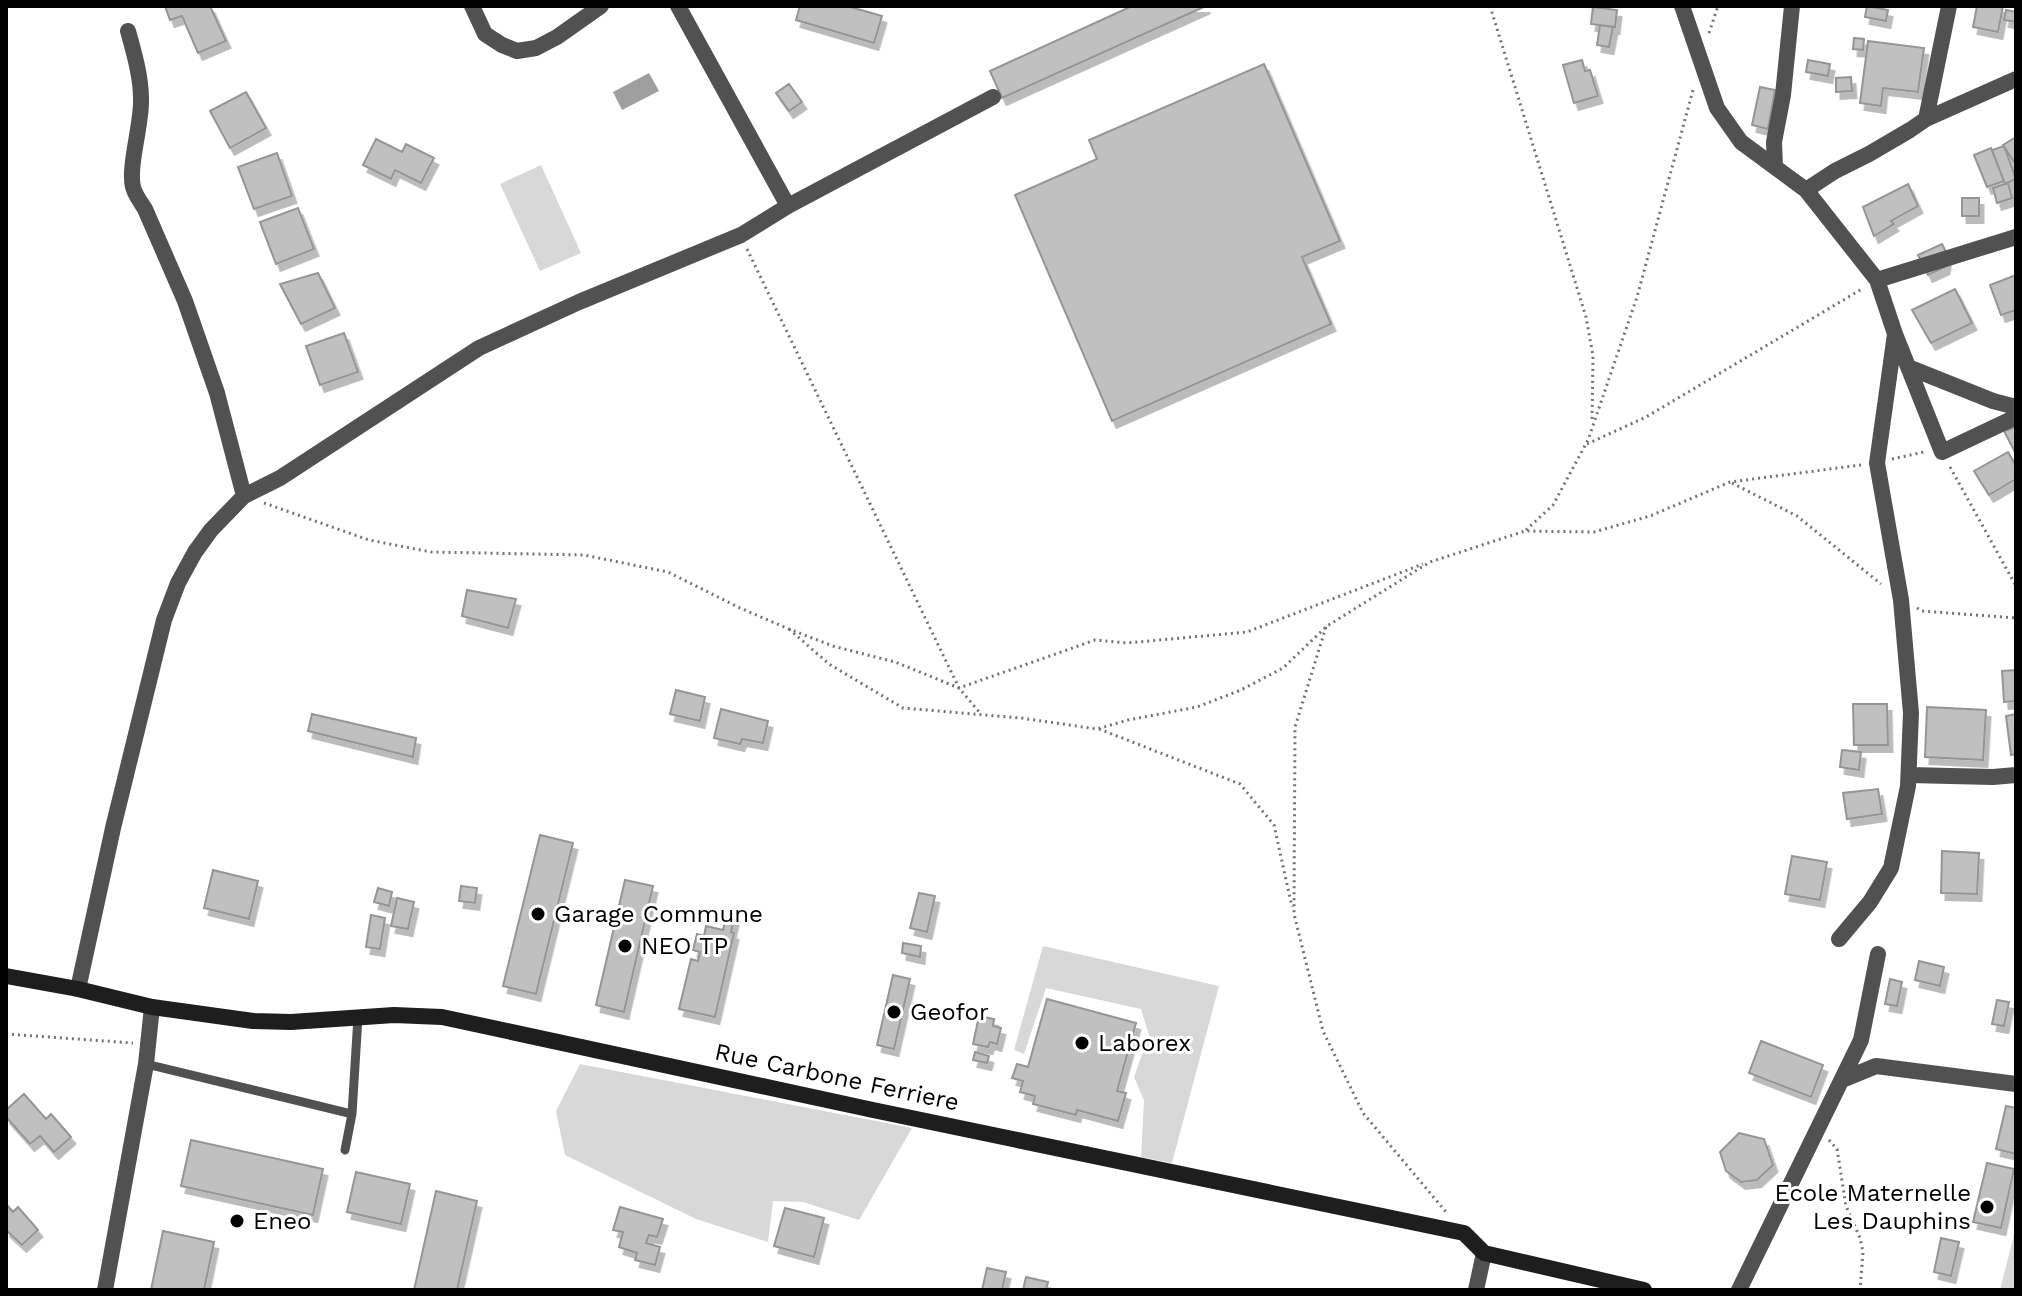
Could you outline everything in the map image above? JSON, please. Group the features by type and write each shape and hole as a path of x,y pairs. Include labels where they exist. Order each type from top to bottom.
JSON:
{"street":[{"path":"472,6 485,34 517,51 536,48 557,37 601,6"},
{"path":"678,6 788,206"},
{"path":"1682,6 1717,108 1741,142 1806,190 1877,280 1942,452 2016,417"},
{"path":"1775,167 1774,142 1783,95 1792,6"},
{"path":"1926,119 1949,6"},
{"path":"128,31 141,98 132,183 174,274 194,327 217,393 244,496"},
{"path":"1806,190 1926,119 2016,79"},
{"path":"78,989 113,828 164,620 178,583 195,552 211,530 244,496 280,478 479,348 579,302 741,235 788,206 993,97"},
{"path":"1877,280 2016,237"},
{"path":"1839,939 1870,902 1891,868 1909,775 1911,713 1901,600 1877,463 1895,334"},
{"path":"1908,367 2016,407"},
{"path":"1909,775 2016,775"},
{"path":"1739,1290 1861,1040 1878,954"},
{"name":"Rue Carbone Ferriere","path":"6,976 152,1007 253,1021 422,1015 492,1026 873,1110 1464,1233"},
{"path":"105,1290 146,1064 152,1007"},
{"path":"1842,1080 1876,1066 2016,1084"},
{"path":"1464,1233 1484,1253 1644,1290"},
{"path":"1476,1290 1484,1253"}],"lane":[{"path":"345,1150 352,1114 358,1017"},
{"path":"146,1064 352,1114"}],"path":[{"path":"1490,6 1586,317 1593,356 1592,425"},
{"path":"1709,33 1718,6"},
{"path":"1525,531 1553,505 1588,440 1637,297 1693,90"},
{"path":"741,235 959,688 982,715"},
{"path":"1584,446 1646,417 1877,280"},
{"path":"244,496 369,540 431,552 584,555 668,572 789,629 833,646 895,662 959,688 1095,640 1127,643 1247,632 1430,562 1525,531 1594,532 1650,516 1730,482 1877,463 1918,452 1942,452 2016,586"},
{"path":"1730,482 1797,516 1901,600 1922,611 2016,618"},
{"path":"1097,729 1197,707 1241,690 1283,668 1327,626 1430,562"},
{"path":"1294,914 1295,727 1327,626"},
{"path":"789,629 829,664 903,708 1021,718 1097,729 1240,784 1274,825 1323,1031 1363,1113 1464,1233"},
{"path":"6,1034 148,1045"},
{"path":"1819,1128 1837,1149 1846,1206 1860,1238 1863,1252 1860,1290"}],"shaded area":[{"path":"649,73 659,91 622,110 613,92"},
{"path":"541,165 581,253 540,271 500,184"},
{"path":"1043,946 1219,986 1172,1163 1141,1157 1144,1100 1134,1077 1149,1035 1141,1009 1046,988 1024,1054 1014,1050"},
{"path":"580,1064 912,1128 859,1220 803,1202 773,1201 768,1242 696,1219 565,1155 556,1111"},
{"path":"2016,1227 2016,1290 2000,1290"}],"building":[{"path":"165,6 210,6 226,41 198,53 182,16 170,20"},
{"path":"800,6 847,6 882,16 874,43 796,20"},
{"path":"1132,6 1206,6 1002,98 990,71"},
{"path":"1867,6 1888,10 1886,21 1865,17"},
{"path":"1977,6 2003,6 1998,32 1973,27"},
{"path":"1593,7 1617,10 1615,27 1591,24"},
{"path":"2006,10 2016,12 2016,22 2004,20"},
{"path":"1600,25 1613,27 1609,47 1597,45"},
{"path":"1854,38 1864,39 1863,50 1853,49"},
{"path":"1868,41 1924,48 1918,92 1883,88 1881,106 1860,103"},
{"path":"1582,60 1585,71 1590,70 1598,96 1574,103 1563,65"},
{"path":"1808,60 1830,64 1828,76 1806,72"},
{"path":"1264,64 1340,241 1302,257 1331,324 1112,421 1015,195 1097,159 1089,140"},
{"path":"1851,77 1852,91 1836,92 1836,78"},
{"path":"789,84 802,102 789,111 776,93"},
{"path":"1760,87 1775,90 1768,129 1752,125"},
{"path":"246,92 266,128 230,148 210,111"},
{"path":"2016,137 2016,165 2003,145"},
{"path":"376,139 402,152 406,144 434,158 421,183 395,170 391,179 363,165"},
{"path":"2004,146 2016,179 2005,184 1992,150"},
{"path":"1991,148 2004,181 1987,187 1974,155"},
{"path":"277,153 292,196 254,209 238,167"},
{"path":"2008,183 2012,198 1997,203 1993,188"},
{"path":"1908,184 1918,206 1891,221 1894,224 1874,236 1863,207"},
{"path":"1962,198 1979,198 1979,216 1962,216"},
{"path":"298,208 314,249 276,264 260,222"},
{"path":"1942,244 1947,254 1945,267 1928,275 1918,255"},
{"path":"318,273 335,308 301,324 280,284"},
{"path":"2016,275 2016,310 2001,315 1990,285"},
{"path":"1955,289 1972,323 1931,343 1912,310"},
{"path":"344,333 358,372 320,385 306,346"},
{"path":"2016,427 2016,454 2004,431"},
{"path":"2008,452 2016,466 2016,479 1989,495 1974,471"},
{"path":"467,590 516,599 508,628 462,616"},
{"path":"2016,670 2016,701 2004,702 2002,671"},
{"path":"676,690 705,697 700,721 670,714"},
{"path":"1853,704 1887,704 1888,745 1854,745"},
{"path":"1927,707 1986,710 1983,760 1925,757"},
{"path":"721,709 768,721 763,743 742,739 740,744 714,738"},
{"path":"312,714 416,738 413,757 308,731"},
{"path":"2016,714 2016,754 2011,755 2006,716"},
{"path":"1842,750 1861,752 1859,770 1840,767"},
{"path":"1878,789 1882,814 1847,819 1843,793"},
{"name":"Garage Commune","path":"540,835 573,843 536,994 503,986"},
{"path":"1942,851 1979,853 1977,894 1941,893"},
{"path":"1792,856 1827,862 1820,900 1785,894"},
{"path":"213,870 258,881 249,919 204,908"},
{"name":"NEO TP","path":"625,880 653,886 624,1012 596,1005"},
{"path":"461,886 477,888 475,903 459,901"},
{"path":"378,888 392,892 389,906 374,902"},
{"path":"919,893 935,896 927,932 910,928"},
{"path":"397,898 414,902 408,929 391,926"},
{"path":"371,915 385,918 380,949 366,947"},
{"path":"726,917 734,919 731,932 734,933 715,1017 679,1009 691,959 698,961 700,952 693,950 697,934 704,936 706,926 723,930"},
{"path":"903,943 921,946 920,957 902,953"},
{"path":"1919,961 1944,967 1940,986 1915,980"},
{"name":"Geofor","path":"893,975 910,979 894,1049 877,1045"},
{"path":"1890,979 1902,982 1897,1006 1885,1004"},
{"name":"Laborex","path":"1047,999 1136,1023 1117,1091 1126,1093 1118,1121 1077,1110 1076,1115 1033,1104 1035,1096 1020,1092 1023,1081 1012,1078 1017,1064 1028,1067"},
{"path":"1997,1000 2009,1002 2004,1026 1992,1024"},
{"path":"979,1016 994,1019 993,1026 1001,1028 997,1044 990,1042 988,1047 973,1044"},
{"path":"1761,1041 1823,1065 1811,1097 1749,1073"},
{"path":"975,1052 989,1056 987,1063 973,1060"},
{"path":"24,1094 46,1119 51,1114 71,1137 54,1152 40,1136 30,1144 6,1117 6,1110"},
{"path":"2006,1106 2016,1108 2016,1154 1996,1149"},
{"path":"1739,1133 1764,1139 1773,1165 1757,1180 1741,1182 1726,1171 1720,1152"},
{"path":"191,1140 323,1169 313,1215 181,1186"},
{"path":"1987,1163 2014,1169 2001,1228 1973,1222"},
{"path":"356,1172 410,1184 401,1224 347,1212"},
{"path":"436,1191 477,1201 457,1290 414,1290"},
{"path":"6,1204 13,1212 18,1207 38,1230 22,1245 6,1230"},
{"path":"620,1207 663,1219 657,1237 649,1235 646,1243 660,1247 655,1265 635,1260 637,1253 619,1247 623,1232 613,1230"},
{"path":"785,1208 824,1218 814,1257 774,1246"},
{"path":"163,1231 214,1242 204,1290 151,1290"},
{"path":"1941,1238 1959,1242 1951,1276 1934,1272"},
{"path":"987,1268 1006,1272 1002,1290 982,1290"},
{"path":"1026,1277 1048,1282 1046,1290 1023,1290"}],"place":[{"name":"Garage Commune","path":"538,914"},
{"name":"NEO TP","path":"625,946"},
{"name":"Geofor","path":"894,1012"},
{"name":"Laborex","path":"1082,1043"},
{"name":"Ecole Maternelle Les Dauphins","path":"1987,1207"},
{"name":"Eneo","path":"237,1221"}]}
